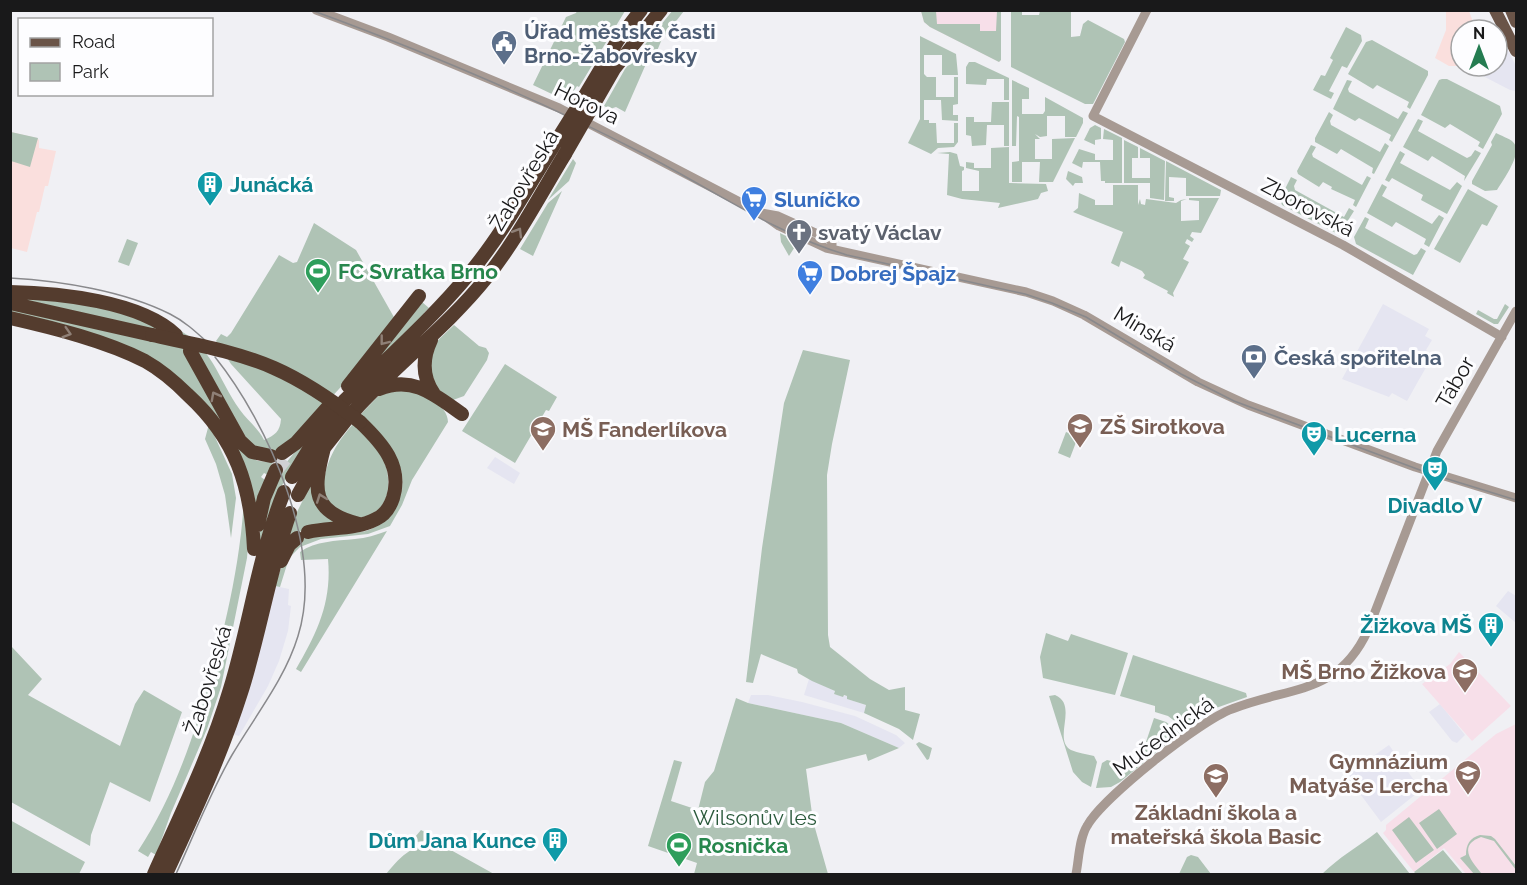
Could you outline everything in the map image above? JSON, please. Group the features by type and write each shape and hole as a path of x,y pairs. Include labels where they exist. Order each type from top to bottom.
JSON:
{"highway":[{"name":"Žabovřeská","path":"154,874 219,724 233,678 267,538 291,494 324,448 344,409 371,392 456,312 487,278 511,243 559,151 590,100 618,40 641,10"},
{"name":"Žabovřeská","path":"590,100 661,10"},
{"name":"Žabovřeská","path":"292,477 306,452 383,362 444,303 491,245 559,151"},
{"path":"10,292 69,297 129,309 160,322 176,335"},
{"path":"247,622 248,589 264,498 279,460 300,438 344,409 348,385 419,296"},
{"path":"10,303 238,356 274,368 330,399 379,440 386,449 396,478 394,495 388,509 377,519 348,528 302,535 289,545 264,598"},
{"path":"10,318 52,328 129,354 156,368 192,398 218,428 242,471 252,510 254,549"},
{"path":"434,394 427,382 424,370 425,355 437,330"},
{"path":"190,351 240,441 255,453 279,460"},
{"path":"348,385 383,362"},
{"path":"371,392 388,385 403,383 434,394 462,414"},
{"path":"324,448 317,483 323,506 337,518 361,524"},
{"name":"Žabovřeská","path":"166,874 229,728 242,690 275,556 290,513"}],"main road":[{"path":"1495,10 1516,51"},
{"path":"1511,10 1516,22"}],"street":[{"name":"Horova","path":"316,10 388,37 559,108 759,212 767,219"},
{"name":"Zborovská","path":"1147,10 1093,116 1343,245 1502,336"},
{"path":"759,212 778,216 829,239 832,241 832,248"},
{"name":"Minská","path":"767,219 826,248 1026,292 1053,301 1097,322 1216,391 1253,408 1429,471 1516,498"},
{"name":"Tábor","path":"1429,471 1437,451 1516,311"},
{"name":"Mučednická","path":"1076,874 1085,827 1094,815 1118,792 1207,721 1238,706 1311,686 1327,679 1346,664 1368,630 1429,471"}],"shaded area":[{"path":"921,11 1001,11 1001,60 999,62 930,27 924,22"},
{"path":"1446,11 1469,11 1472,18 1449,18 1449,66 1435,58 1446,30"},
{"path":"1509,52 1516,66 1516,91 1487,78 1509,78"},
{"path":"11,132 37,138 39,148 56,151 48,186 45,186 27,252 11,248"},
{"path":"1383,304 1429,329 1425,336 1432,340 1426,350 1433,355 1407,401 1392,393 1389,397 1342,379"},
{"path":"495,457 520,473 514,484 487,468"},
{"path":"275,586 289,589 288,605 291,606 288,631 268,686 239,736 232,734"},
{"path":"1508,591 1516,596 1516,623 1496,606"},
{"name":"MŠ Brno Žižkova","path":"1459,652 1511,706 1472,741 1422,684 1450,664"},
{"path":"809,679 835,691 834,694 847,696 847,699 866,705 864,713 804,695"},
{"path":"751,695 768,695 855,716 896,735 905,743 899,748 841,723 748,703"},
{"path":"1440,704 1465,735 1457,743 1452,741 1429,712"},
{"name":"Gymnázium Matyáše Lercha","path":"1516,724 1516,874 1466,874 1444,848 1414,872 1383,833 1386,825 1496,734"},
{"path":"1389,745 1421,790 1381,822 1346,775"}],"green space":[{"path":"673,10 684,11 662,39 654,58 649,57 625,112 616,107 610,109 604,106 625,69"},
{"path":"577,11 625,11 579,87 577,86 573,92 561,86 556,96 533,85 566,17"},
{"path":"921,11 936,11 937,24 980,24 980,31 996,31 997,11 1001,11 1001,60 999,62 930,27 924,22"},
{"path":"1011,11 1022,11 1022,15 1039,15 1040,11 1071,11 1071,37 1080,36 1083,24 1088,20 1124,39 1125,42 1093,104 1085,104 1011,67"},
{"path":"1346,27 1361,35 1362,41 1347,68 1342,66 1329,91 1334,93 1331,99 1313,90 1321,75 1325,76 1333,60 1330,58"},
{"path":"920,36 956,54 958,75 942,75 942,55 924,55 924,74 927,77 936,77 936,97 954,97 954,77 958,77 958,104 953,105 953,115 958,115 958,121 942,120 941,100 924,100 924,120 936,123 937,143 954,143 954,123 958,123 958,142 954,147 938,148 931,154 908,143 920,119"},
{"path":"1372,40 1428,71 1410,109 1407,107 1409,102 1377,85 1373,89 1348,74 1366,42"},
{"path":"969,62 975,62 1009,78 1009,100 1004,100 1004,79 987,79 986,85 966,84 966,67"},
{"path":"1447,79 1500,106 1502,114 1483,149 1478,146 1480,142 1450,124 1445,128 1421,115 1439,80"},
{"path":"1012,80 1029,88 1029,99 1022,99 1022,114 1043,114 1045,97 1083,118 1076,137 1065,137 1065,116 1047,116 1047,136 1040,137 1035,134 1040,139 1035,139 1035,159 1052,159 1052,139 1075,138 1053,182 1039,182 1040,162 1022,162 1022,182 1012,182 1012,162 1019,161 1019,117 1017,116 1016,146 1012,146"},
{"path":"1347,80 1352,81 1349,92 1398,119 1403,111 1408,113 1392,142 1389,140 1391,135 1359,118 1355,121 1333,109"},
{"path":"992,102 1009,102 1009,146 1004,146 1004,125 987,125 986,145 972,146 971,136 966,135 966,117 974,117 974,122 991,122"},
{"path":"1329,112 1333,115 1331,125 1380,152 1385,143 1389,146 1374,174 1372,173 1373,168 1341,149 1337,154 1315,142"},
{"path":"1418,119 1423,121 1418,131 1467,158 1475,150 1481,153 1464,181 1465,176 1432,156 1428,161 1403,147"},
{"path":"1095,125 1101,128 1101,139 1095,140 1095,145 1084,140 1090,128"},
{"path":"1104,129 1122,138 1122,183 1101,181 1100,162 1083,162 1082,168 1072,163 1079,149 1095,154 1095,160 1113,160 1113,140 1103,139"},
{"path":"11,132 38,138 30,167 11,161"},
{"path":"1496,133 1513,142 1516,152 1497,190 1485,191 1472,184 1472,181"},
{"path":"1124,140 1138,147 1138,158 1132,158 1132,178 1150,178 1150,158 1140,158 1140,148 1165,161 1164,200 1150,198 1150,183 1124,183"},
{"path":"1311,145 1316,147 1312,154 1313,157 1362,185 1367,176 1371,178 1356,207 1353,205 1355,200 1331,189 1332,187 1323,182 1319,187 1298,174 1297,171"},
{"path":"1009,147 1009,183 1046,184 1048,191 1041,193 1038,199 998,208 1000,203 947,195 949,154 937,153 957,154 960,166 964,167 962,191 979,191 979,171 966,168 966,162 974,163 974,168 991,168 991,148"},
{"path":"1400,151 1405,154 1400,163 1450,190 1457,182 1462,186 1447,214 1421,200 1423,195 1392,178 1389,182 1385,180"},
{"path":"573,159 576,163 569,181 548,200"},
{"path":"1166,161 1221,190 1220,196 1186,196 1186,178 1169,177 1169,197 1174,198 1174,201 1165,201"},
{"path":"1068,171 1082,177 1083,183 1075,183 1073,186 1066,179"},
{"path":"1291,177 1297,180 1295,190 1344,217 1349,208 1354,211 1340,233 1282,205 1280,199"},
{"path":"1382,184 1387,187 1382,196 1432,224 1439,215 1444,218 1429,247 1424,244 1426,239 1396,222 1392,227 1367,213"},
{"path":"1113,185 1138,185 1138,205 1140,199 1141,204 1145,205 1146,199 1176,203 1181,200 1187,199 1181,201 1181,221 1199,220 1199,201 1189,200 1189,198 1219,198 1201,233 1192,232 1190,236 1194,239 1192,242 1187,239 1185,243 1190,246 1183,259 1189,262 1173,293 1174,297 1167,293 1168,291 1143,278 1145,275 1142,271 1121,261 1119,267 1111,263 1123,232 1073,212 1078,208 1079,193 1095,200 1095,205 1113,205"},
{"path":"1468,189 1498,206 1487,226 1482,224 1460,263 1434,249"},
{"path":"562,191 533,256 520,249 548,203"},
{"path":"1365,217 1369,219 1365,228 1414,255 1421,248 1426,251 1413,275 1356,244 1354,237"},
{"name":"FC Svratka Brno","path":"314,223 356,250 395,319 361,365 294,438 274,452 254,450 173,327 186,334 206,353 240,410 264,440 274,435 281,419 231,364 216,341 221,334 227,337 231,333 279,255 293,263 297,262"},
{"path":"780,233 798,242 789,256 781,242"},
{"path":"127,239 138,243 129,266 118,262"},
{"path":"11,295 95,306 146,320 180,344 194,364 246,455 258,461 276,462 268,475 264,473 261,477 265,480 256,506 250,485 176,378 11,314 10,309 18,299"},
{"path":"422,302 429,308 424,315 366,370"},
{"path":"1505,304 1509,307 1498,324 1476,314 1478,310 1497,319"},
{"path":"454,325 479,346 486,348 489,353 464,396 453,400 437,392 427,368 435,343"},
{"path":"803,350 850,360 827,475 830,647 870,679 889,690 905,687 905,710 920,714 913,740 899,729 864,713 866,705 847,699 847,696 834,694 835,691 798,673 797,669 761,654 753,683 746,682 762,548 784,403"},
{"path":"505,364 557,397 549,411 546,410 515,463 462,431"},
{"path":"408,387 439,405 444,410 448,422 412,480 390,526 368,534 321,539 300,547 289,558 280,587 275,586 288,554 302,539 325,533 366,531 381,522 393,508 400,495 401,469 389,445 361,414 382,392"},
{"path":"209,424 232,474 236,498 231,538 225,495 216,464 205,439"},
{"path":"353,424 379,451 387,469 388,490 381,508 363,517 335,512 322,489 332,454"},
{"path":"316,426 280,489 258,547 263,511 277,474"},
{"path":"1066,432 1078,437 1070,458 1058,453"},
{"path":"312,482 334,523 304,529 289,539 292,522"},
{"path":"244,501 249,533 247,558 221,687 207,729 171,813 156,855 151,852 148,857 138,851 165,804 180,771 198,719 201,718 199,717 222,637 233,583"},
{"path":"387,531 301,672 296,669 321,617 329,575 328,559 301,560 300,552 319,544 363,538"},
{"path":"1046,633 1068,641 1071,634 1128,653 1115,695 1043,678 1040,657"},
{"path":"11,646 42,679 28,695 120,746 135,704 144,690 182,712 150,802 110,782 91,835 90,846 11,802"},
{"path":"1133,655 1246,693 1247,697 1216,708 1185,729 1168,716 1155,712 1155,706 1120,696"},
{"path":"1055,695 1062,700 1065,706 1064,738 1066,745 1071,750 1094,756 1097,762 1091,787 1082,782 1073,772 1049,696"},
{"name":"Wilsonův les","path":"736,698 748,703 841,723 899,748 868,761 866,754 806,769 813,821 828,874 694,874 697,863 648,846 674,760 682,762 671,801 698,810 705,782 714,771"},
{"path":"1154,718 1166,722 1180,733 1120,782 1111,787 1096,788 1102,763 1107,760 1132,766 1139,763"},
{"path":"919,742 932,748 929,759 927,760 916,744"},
{"path":"1439,809 1457,834 1437,849 1419,823"},
{"path":"1409,817 1434,850 1416,863 1392,830"},
{"path":"10,820 85,862 79,874 11,874"},
{"path":"421,830 437,839 410,843"},
{"path":"1377,832 1410,874 1322,874 1342,857"},
{"path":"1480,835 1491,836 1495,839 1516,866 1516,870 1494,841 1481,837 1474,841 1468,849 1471,859 1482,874 1474,874 1460,858 1466,855 1468,845 1471,840"},
{"path":"440,844 494,874 386,874 415,848"},
{"path":"1443,850 1463,874 1416,874 1414,872"},
{"path":"1191,855 1198,857 1211,874 1179,874 1187,857"}],"tunnel":[{"path":"276,470 285,459"}],"tram line":[{"path":"311,10 436,58 560,112 665,165 768,222 820,246 847,255 1025,294 1052,303 1086,317 1181,374 1234,401 1428,473 1516,500"},
{"path":"10,278 92,288 133,299 175,317 207,342"},
{"path":"176,874 224,769 285,667 298,636 304,602 304,565 298,527 286,489 272,452 254,416 215,357"}],"place":[{"name":"Úřad městské časti Brno-Žabovřesky","path":"504,66"},
{"name":"Junácká","path":"210,207"},
{"name":"Sluníčko","path":"754,222"},
{"name":"svatý Václav","path":"799,255"},
{"name":"FC Svratka Brno","path":"318,294"},
{"name":"Dobrej Špajz","path":"810,296"},
{"name":"Česká spořitelna","path":"1254,380"},
{"name":"ZŠ Sirotkova","path":"1080,449"},
{"name":"MŠ Fanderlíkova","path":"543,452"},
{"name":"Lucerna","path":"1314,457"},
{"name":"Divadlo V","path":"1435,492"},
{"name":"Žižkova MŠ","path":"1491,648"},
{"name":"MŠ Brno Žižkova","path":"1465,694"},
{"name":"Gymnázium Matyáše Lercha","path":"1468,796"},
{"name":"Základní škola a mateřská škola Basic","path":"1216,799"},
{"name":"Dům Jana Kunce","path":"555,863"},
{"name":"Rosnička","path":"679,868"}]}
